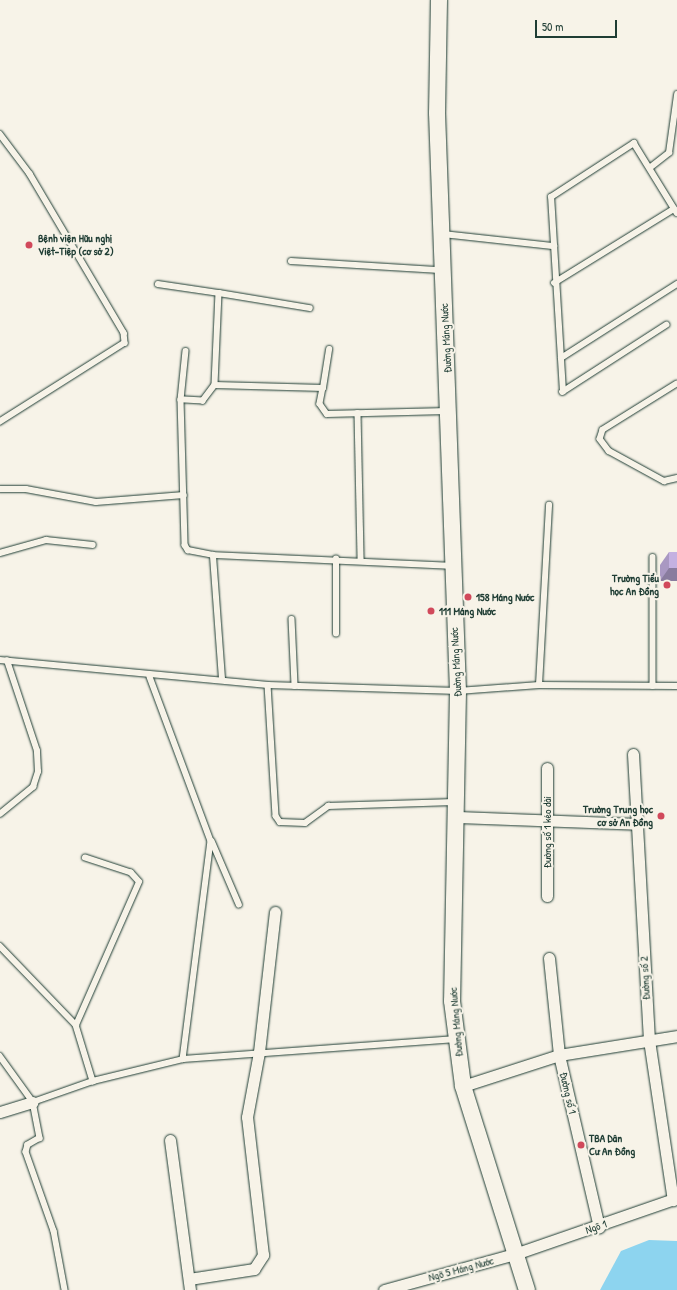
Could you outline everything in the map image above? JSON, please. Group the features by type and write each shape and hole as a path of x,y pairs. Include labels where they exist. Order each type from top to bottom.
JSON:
{"main road":[{"name":"Đường Máng Nước","path":"439,0 437,114 450,411 452,566 458,690 458,809 452,1001 463,1086 527,1290"}],"street":[{"name":"Đường số 2","path":"633,754 649,1040 675,1199"},
{"name":"Đường số 1 kéo dài","path":"547,768 547,896"},
{"path":"458,809 547,820 637,824"},
{"path":"170,1140 189,1284 254,1269 264,1255 246,1117 259,1052 275,912"},
{"name":"Đường số 1","path":"549,958 559,1055 599,1226"},
{"path":"463,1086 559,1055 677,1036"},
{"path":"0,1112 33,1102"},
{"name":"Ngõ 1","path":"515,1254 675,1199"},
{"name":"Ngõ 5 Máng Nước","path":"384,1290 515,1254"}],"lane":[{"path":"651,168 669,153 677,95"},
{"path":"0,134 30,174 124,333 125,343 0,422"},
{"path":"554,283 676,211 651,168 634,143 551,197 554,246 554,283 563,392 667,325"},
{"path":"442,234 554,246"},
{"path":"291,261 443,270"},
{"path":"158,284 310,308"},
{"path":"561,358 677,284"},
{"path":"181,400 203,401 215,385 218,293"},
{"path":"329,349 320,404 323,412 358,413 450,411"},
{"path":"186,351 181,400 185,546 188,550 213,555 336,559 452,566"},
{"path":"677,384 603,430 600,439 604,448 664,481 677,478"},
{"path":"215,385 323,388"},
{"path":"358,413 361,561"},
{"path":"0,489 26,489 96,502 184,496"},
{"path":"540,685 549,505"},
{"path":"0,553 46,540 93,546"},
{"path":"213,555 222,679"},
{"path":"653,557 653,686"},
{"path":"336,559 336,634"},
{"path":"292,618 294,686"},
{"path":"0,660 150,677 222,679 268,685 294,686 458,690 540,685 677,686"},
{"path":"0,814 33,786 38,772 37,751 7,661"},
{"path":"150,677 212,841 239,904"},
{"path":"268,685 276,816 280,822 305,823 328,806 458,809"},
{"path":"182,1059 212,841"},
{"path":"76,1025 139,882 132,872 85,858"},
{"path":"0,946 76,1025 93,1082"},
{"path":"33,1102 93,1082 182,1059 259,1052 456,1039"},
{"path":"0,1056 33,1102 40,1138 28,1145 26,1152 54,1230 65,1290"}],"water":[{"path":"649,1240 677,1241 677,1290 600,1290 621,1251"}],"building":[{"path":"669,552 677,552 677,568 669,568"}],"place":[{"name":"Bệnh viện Hữu nghị Việt-Tiệp (cơ sở 2)","path":"29,245"},
{"name":"Trường Tiểu học An Đồng","path":"667,585"},
{"name":"158 Máng Nước","path":"468,597"},
{"name":"111 Máng Nước","path":"431,611"},
{"name":"Trường Trung học cơ sở An Đồng","path":"661,816"},
{"name":"TBA Dân Cư An Đồng","path":"581,1145"}]}
